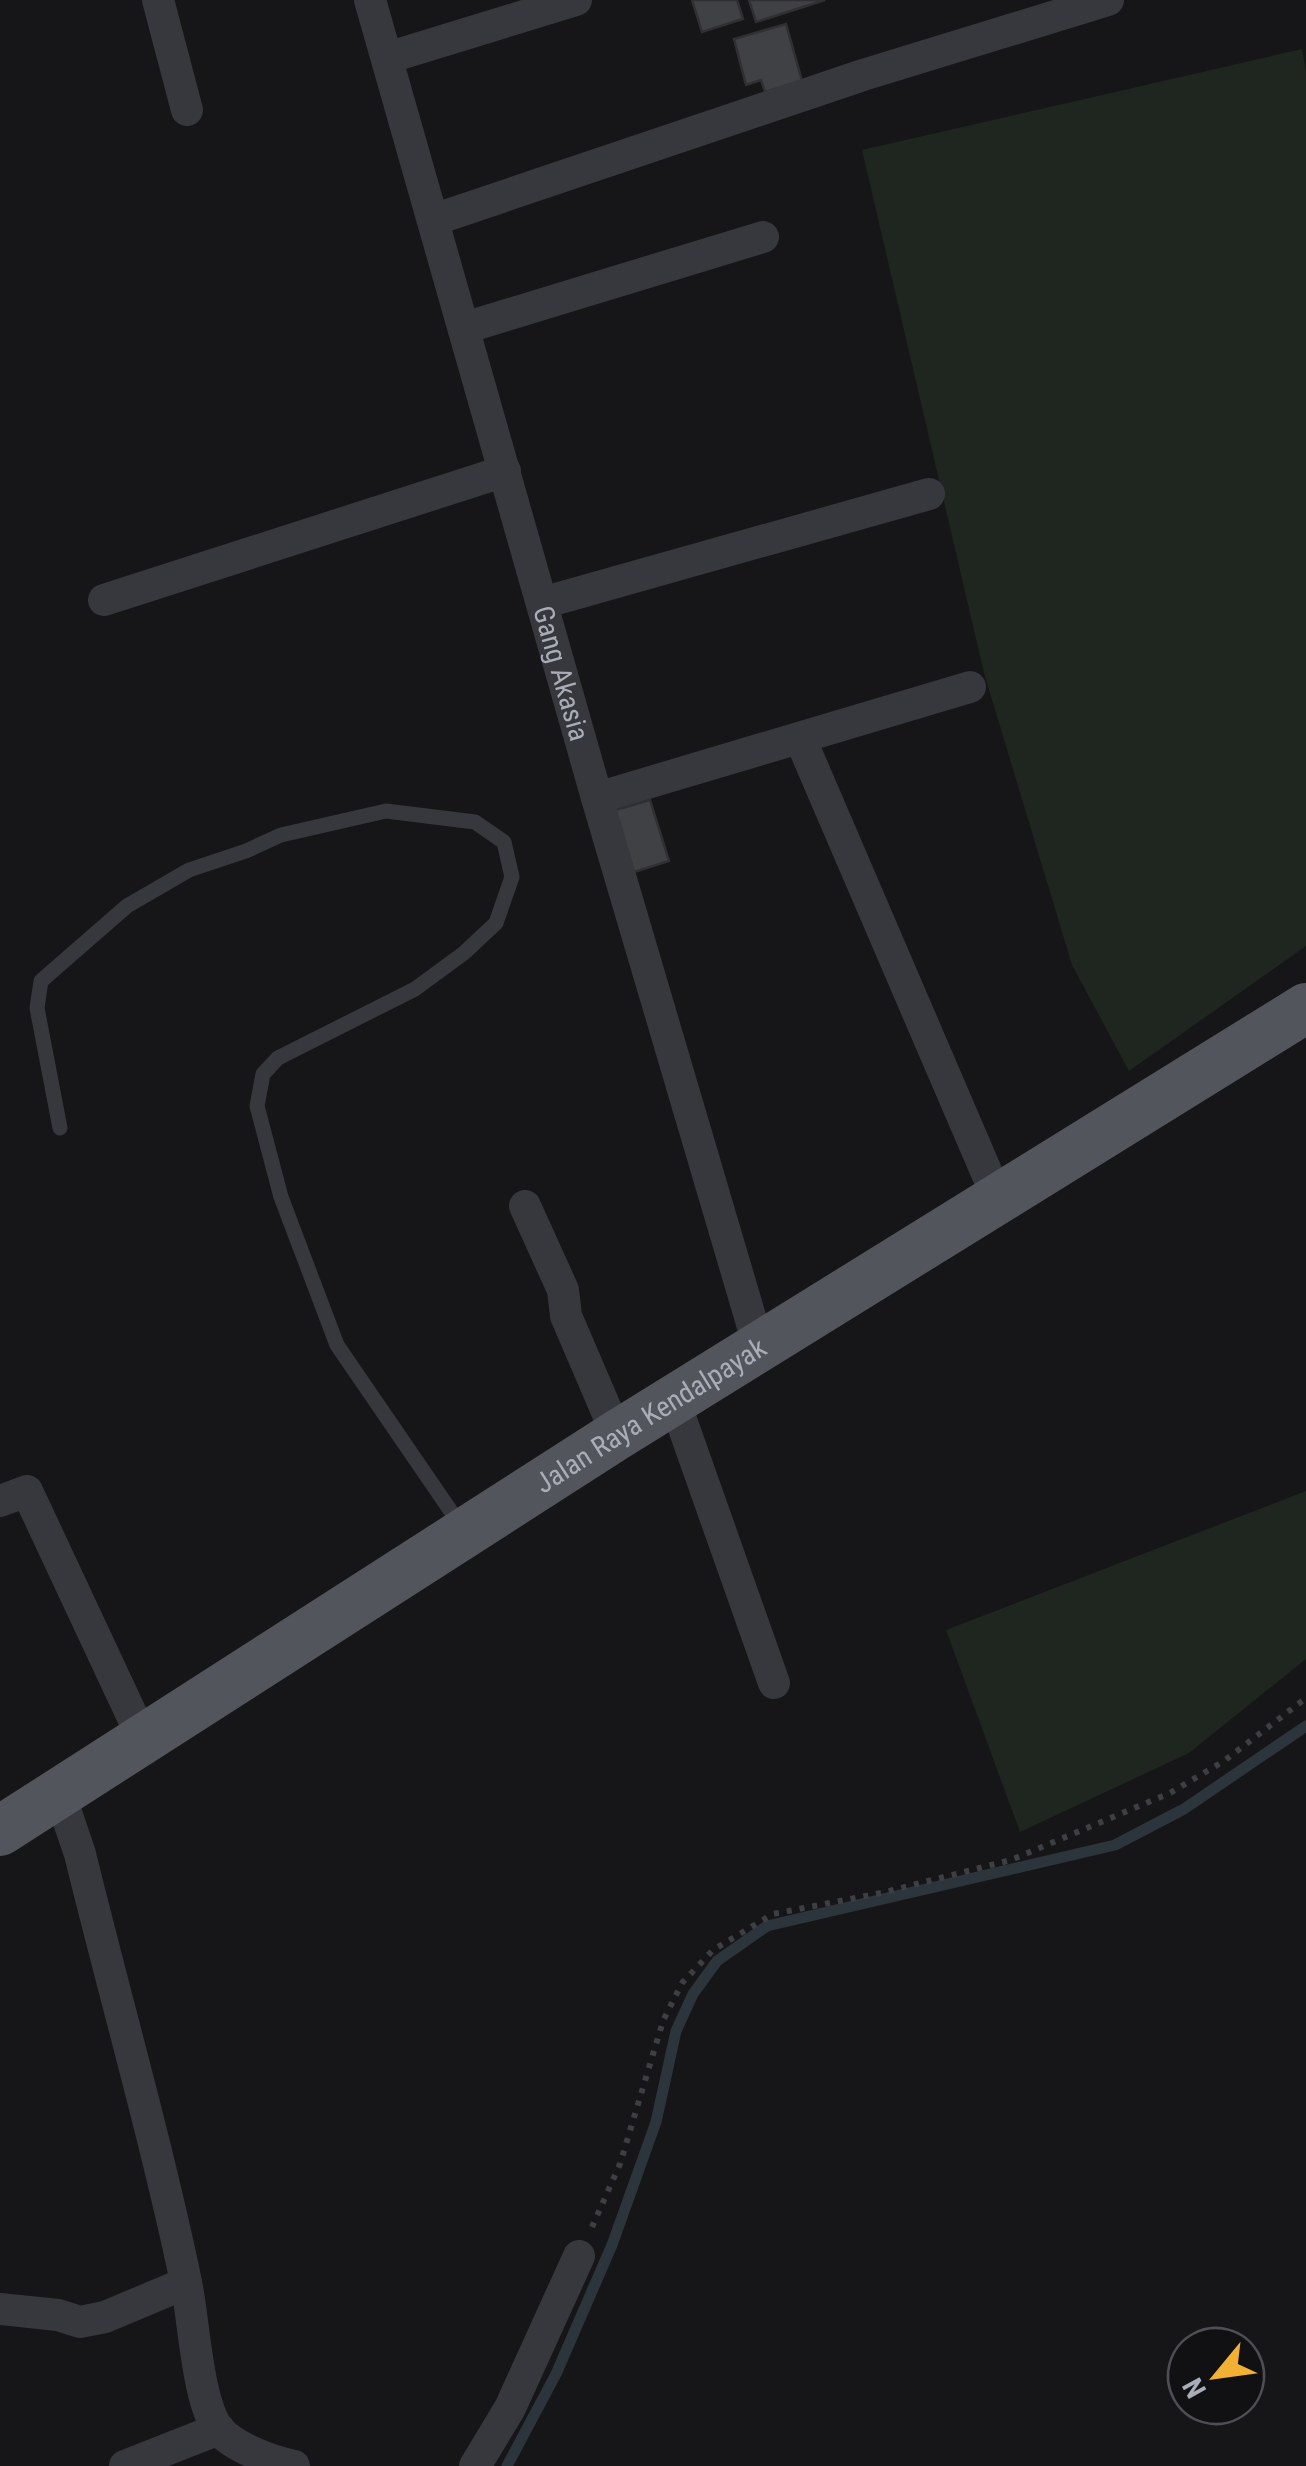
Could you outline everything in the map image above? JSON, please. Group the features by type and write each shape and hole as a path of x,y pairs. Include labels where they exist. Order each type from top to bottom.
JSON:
{"main road":[{"name":"Jalan Raya Kendalpayak","path":"5,1814 59,1792 617,1435 1306,1008"}],"street":[{"path":"158,0 187,110"},
{"name":"Gang Akasia","path":"370,0 759,1348"},
{"path":"387,58 576,0"},
{"path":"433,220 863,75 1108,0"},
{"path":"464,328 763,237"},
{"path":"104,600 505,471"},
{"path":"542,603 929,494"},
{"path":"598,798 970,687"},
{"path":"800,738 998,1199"},
{"path":"525,1206 563,1290 566,1316 617,1435"},
{"path":"674,1400 774,1683"},
{"path":"0,1502 27,1491 143,1739"},
{"path":"59,1792 80,1854 186,2283 204,2392 219,2430 255,2452 294,2466"},
{"path":"475,2466 510,2408 579,2256"},
{"path":"0,2309 58,2315 80,2322 104,2317 186,2283"},
{"path":"125,2466 219,2430"}],"lane":[{"path":"60,1128 37,1008 41,981 127,906 189,870 281,836 386,811 475,822 504,842 512,877 496,922 464,953 415,989 278,1058 263,1074 257,1106 281,1197 338,1345 465,1532"}],"path":[{"path":"579,2256 620,2164 662,2021 682,1983 713,1950 773,1914 881,1893 1010,1860 1170,1793 1224,1760 1306,1698"}],"shaded area":[{"path":"1302,49 1306,71 1306,946 1129,1071 1072,965 984,673 862,150"},
{"path":"1306,1491 1306,1659 1189,1753 1020,1832 946,1630"}],"building":[{"path":"692,0 737,0 743,19 702,32"},
{"path":"749,0 825,0 756,22"},
{"path":"786,24 802,81 765,92 761,80 746,85 734,39"},
{"path":"650,800 669,861 631,873 612,811"}],"waterway":[{"path":"507,2466 556,2374 612,2245 656,2122 676,2031 693,1994 717,1961 767,1926 1115,1845 1184,1809 1306,1726"}]}
